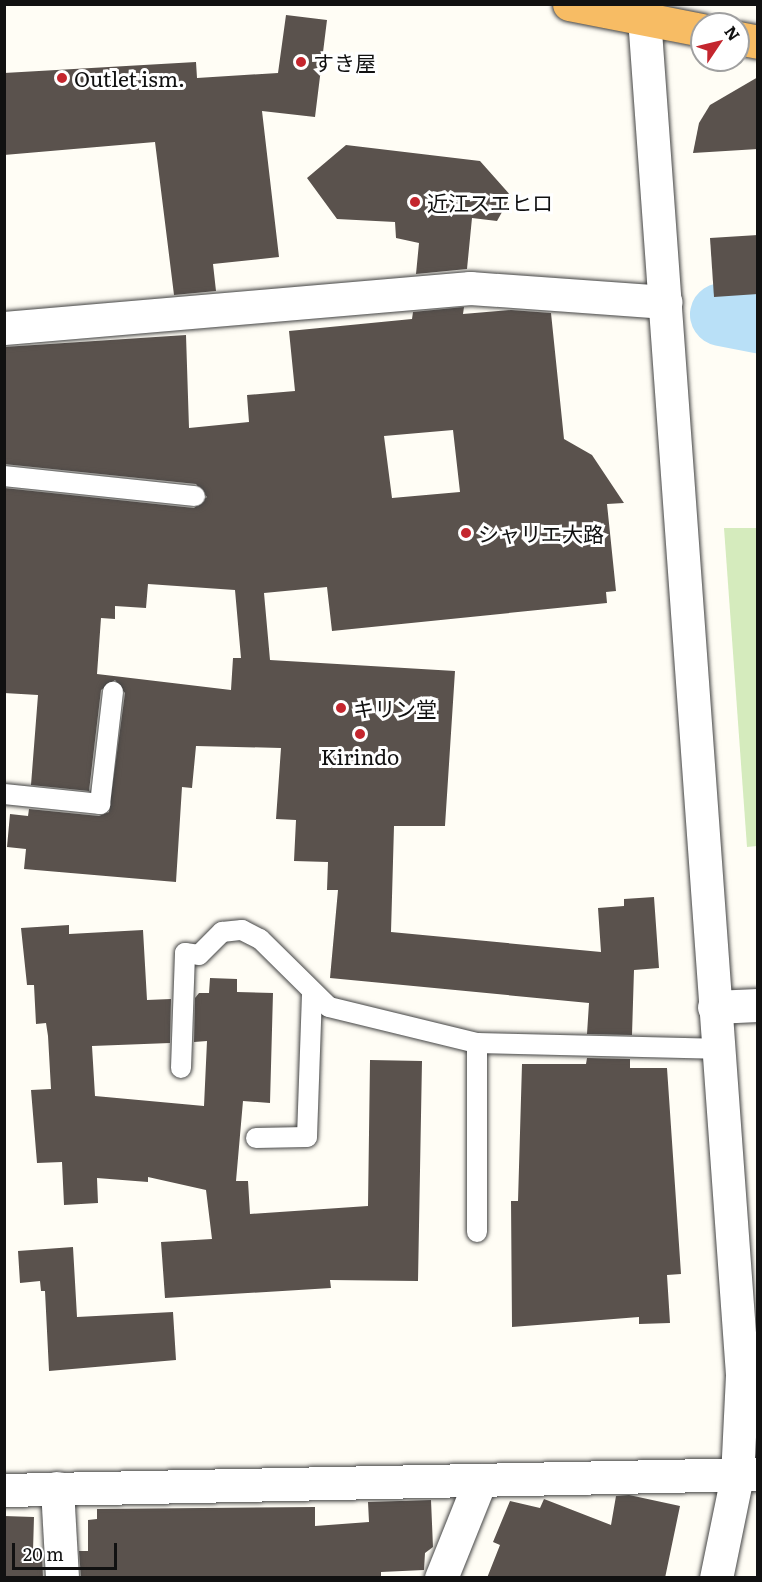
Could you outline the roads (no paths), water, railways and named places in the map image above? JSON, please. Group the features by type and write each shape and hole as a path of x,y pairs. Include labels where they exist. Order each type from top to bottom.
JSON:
{"highway":[{"path":"569,4 690,27"}],"street":[{"path":"644,17 714,1007 715,1049 735,1245 747,1475 716,1578"},
{"path":"4,328 470,288 665,302"},
{"path":"714,1007 758,1005"},
{"path":"4,1490 747,1475"},
{"path":"441,1578 480,1481"},
{"path":"57,1488 62,1578"}],"lane":[{"path":"4,476 195,496"},
{"path":"4,794 100,804 113,692"},
{"path":"181,1068 185,953 199,955 222,932 242,930 260,939 312,993 329,1007 477,1043 715,1049"},
{"path":"256,1138 307,1137 312,993"},
{"path":"477,1043 477,1232"}],"waterway":[{"path":"721,314 758,321"}],"place":[{"name":"すき屋","path":"301,62"},
{"name":"Outlet ism.","path":"62,78"},
{"name":"近江スエヒロ","path":"415,202"},
{"name":"シャリエ大路","path":"466,533"},
{"name":"キリン堂","path":"341,708"},
{"name":"Kirindo","path":"360,734"}]}
